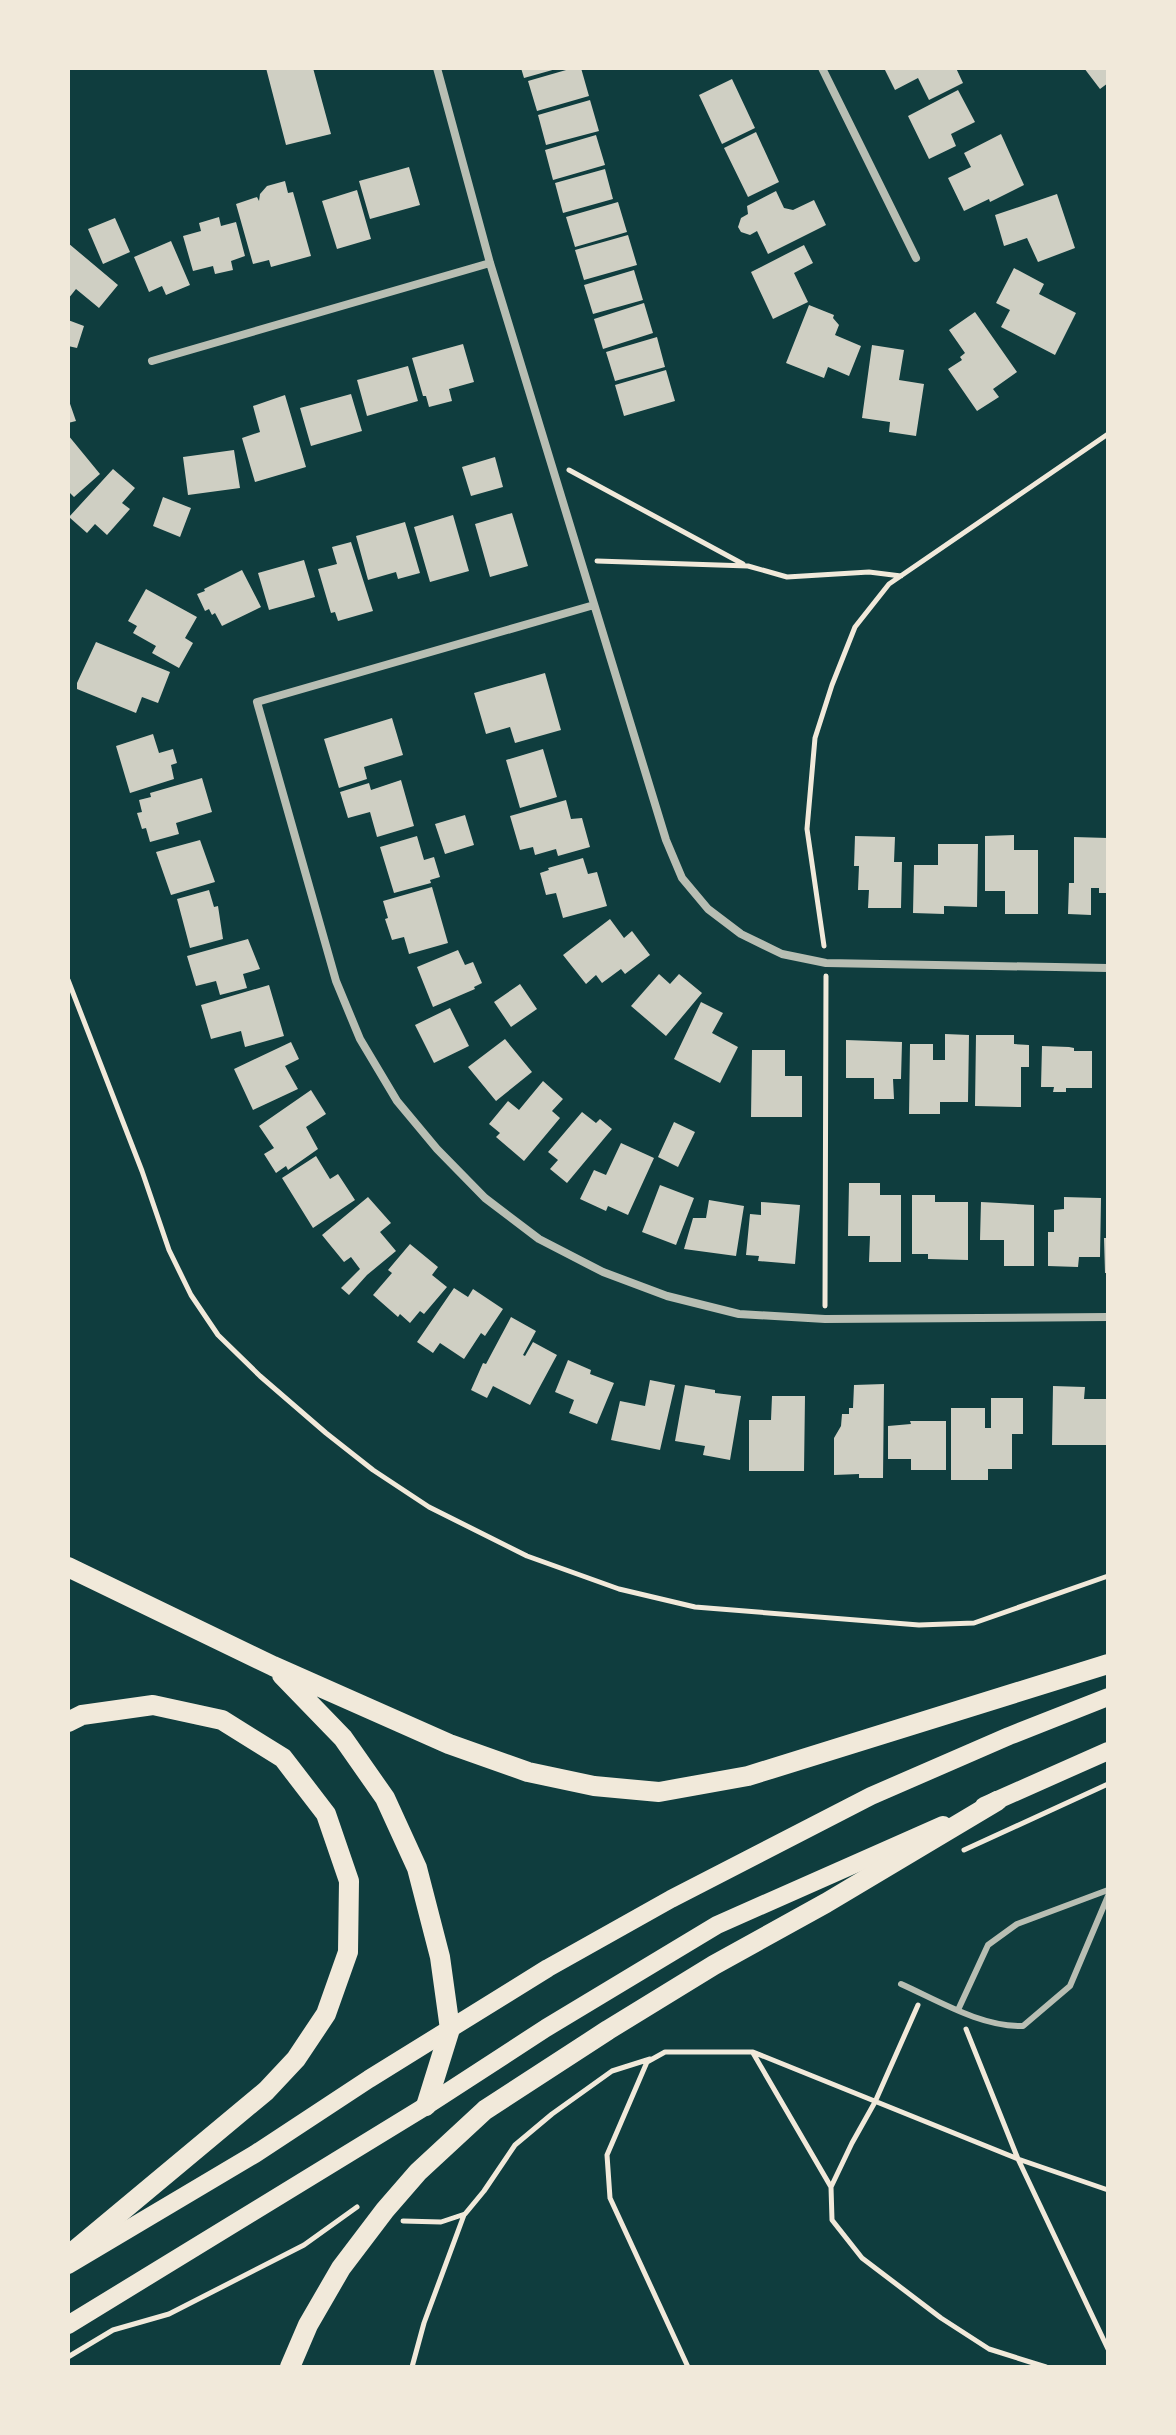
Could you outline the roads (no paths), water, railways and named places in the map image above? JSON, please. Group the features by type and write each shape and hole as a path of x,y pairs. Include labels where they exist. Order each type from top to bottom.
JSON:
{"highway":[{"path":"68,1567 273,1666 449,1744 528,1772 594,1786 659,1792 748,1776 1108,1664"},
{"path":"273,1666 343,1738 385,1798 417,1868 440,1957 450,2029 426,2106"},
{"path":"68,1722 82,1715 153,1705 222,1720 283,1758 326,1814 349,1881 348,1952 326,2014 296,2059 266,2091 68,2256"},
{"path":"290,2367 308,2325 341,2268 385,2210 418,2172 485,2110 714,1965 826,1903 997,1801"}],"main road":[{"path":"68,2265 255,2154 562,1961 758,1853 871,1796 1108,1697"},
{"path":"68,2325 717,1925 1108,1751"}],"street":[{"path":"437,68 490,263 580,561 666,840 682,878 708,909 741,934 782,954 826,963 1108,968"},
{"path":"822,68 916,258"},
{"path":"152,361 490,263"},
{"path":"594,605 257,702 336,981 360,1039 397,1101 437,1149 485,1198 539,1239 603,1272 667,1296 739,1314 825,1319 1108,1317"}],"lane":[{"path":"958,2010 988,1945 1017,1924 1108,1890"},
{"path":"901,1984 958,2010 1004,2026 1023,2026 1070,1986 1108,1896"}]}
